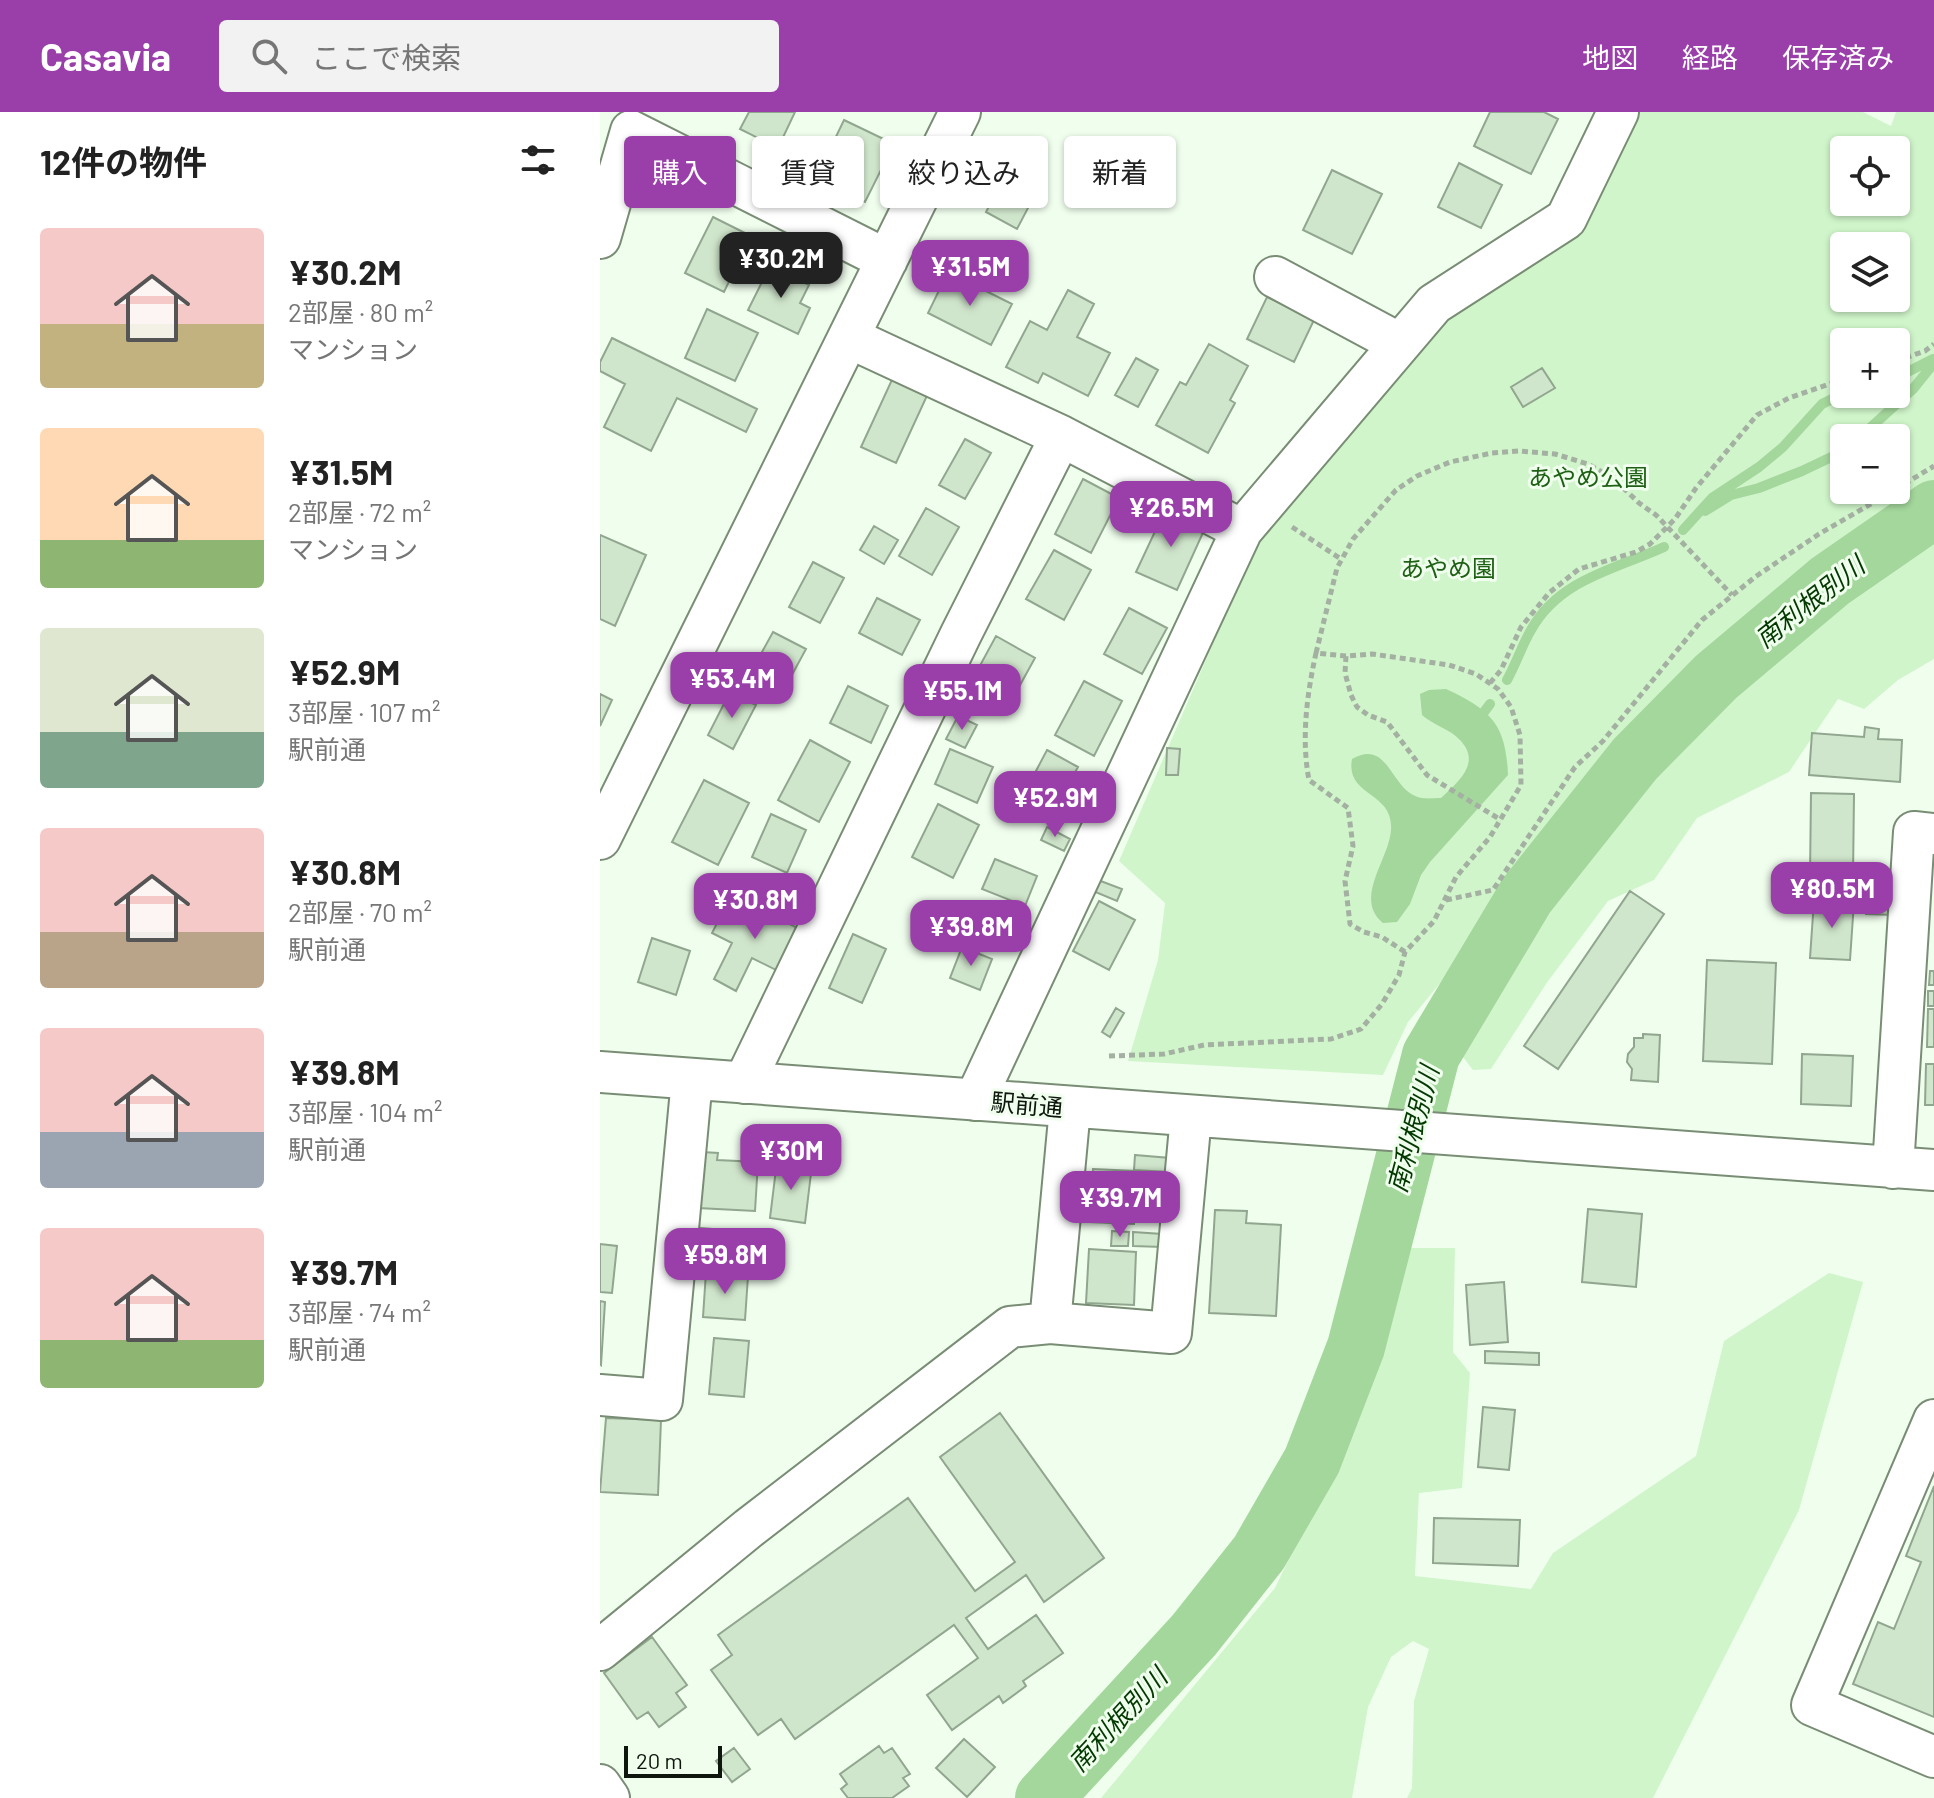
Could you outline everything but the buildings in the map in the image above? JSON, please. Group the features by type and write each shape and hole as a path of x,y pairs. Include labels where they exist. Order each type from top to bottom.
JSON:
{"street":[{"path":"600,839 960,112"},
{"path":"975,1100 1252,519 1434,304 1566,219 1618,112"},
{"path":"600,238 631,131 887,260"},
{"path":"1275,277 1400,344"},
{"path":"850,338 1061,436 1252,519"},
{"path":"744,1083 961,634 1061,436"},
{"path":"1893,1168 1914,832 1934,834"},
{"name":"駅前通","path":"600,1072 1934,1170"},
{"path":"600,1395 662,1400 692,1079"},
{"path":"1050,1323 1070,1108"},
{"path":"600,1650 749,1528 1010,1327 1050,1323 1171,1333 1191,1116"},
{"path":"1934,1420 1812,1705 1934,1757"},
{"path":"600,1785 609,1798"}],"path":[{"path":"1910,356 1934,344"},
{"path":"1490,683 1501,670 1521,627 1549,593 1579,569 1643,548 1667,527 1731,443 1757,415 1789,398 1830,384"},
{"path":"1405,952 1382,937 1350,924 1345,881 1353,846 1348,808 1309,780 1305,722 1328,596 1341,559 1353,539 1396,490 1450,462 1492,453 1519,451 1555,454 1588,464 1614,479 1667,527 1732,595"},
{"path":"1910,481 1934,466"},
{"path":"1445,900 1493,890 1575,767 1603,741 1702,620 1819,534 1872,504"},
{"path":"1252,519 1341,559"},
{"path":"1109,1056 1164,1054 1204,1045 1331,1039 1361,1029 1382,1004 1399,975 1405,952 1434,921 1456,877 1490,837 1521,785 1520,735 1511,707 1490,683 1476,674 1449,665 1372,654 1346,656 1316,653"},
{"path":"1346,656 1345,673 1357,707 1387,722 1427,775 1501,820"}],"green space":[{"name":"あやめ公園","path":"1633,112 1863,112 1891,126 1896,112 1934,112 1934,484 1910,501 1910,424 1830,424 1830,504 1906,504 1902,507 1934,489 1934,659 1898,680 1864,709 1838,699 1789,772 1697,818 1654,880 1608,901 1546,984 1491,1069 1473,1070 1450,1040 1501,918 1659,705 1638,724 1460,959 1408,1022 1383,1075 1128,1061 1158,960 1165,903 1119,861 1259,537 1439,314 1578,225"},
{"path":"1410,1248 1455,1248 1453,1352 1470,1373 1462,1488 1419,1493 1415,1576 1531,1589 1553,1553 1696,1456 1724,1341 1829,1273 1863,1282 1799,1510 1653,1798 1407,1798 1412,1788 1414,1701 1429,1649 1413,1641 1391,1657 1368,1707 1352,1798 1101,1798 1275,1588 1370,1390"}],"shaded area":[{"path":"1446,689 1474,704 1493,721 1504,743 1508,775 1430,862 1421,875 1410,904 1397,922 1383,923 1371,903 1375,879 1389,842 1390,817 1378,800 1356,781 1352,759 1365,754 1374,755 1411,794 1422,798 1441,798 1465,772 1469,757 1456,736 1422,715 1420,694"}],"waterway":[{"path":"1910,371 1933,359"},
{"path":"1874,424 1913,389 1934,363"},
{"path":"1683,530 1712,498 1759,467 1783,447 1822,404 1830,400"},
{"path":"1705,511 1731,495 1759,488 1830,458"},
{"name":"南利根別川","path":"1044,1798 1194,1635 1259,1553 1312,1461 1356,1347 1431,1055 1526,896 1635,759 1716,677 1830,581 1934,509"},
{"path":"1507,680 1531,630 1557,599 1590,578 1664,547"},
{"path":"1484,712 1490,704"}],"park label":[{"name":"あやめ園","path":"1448,567"}]}
